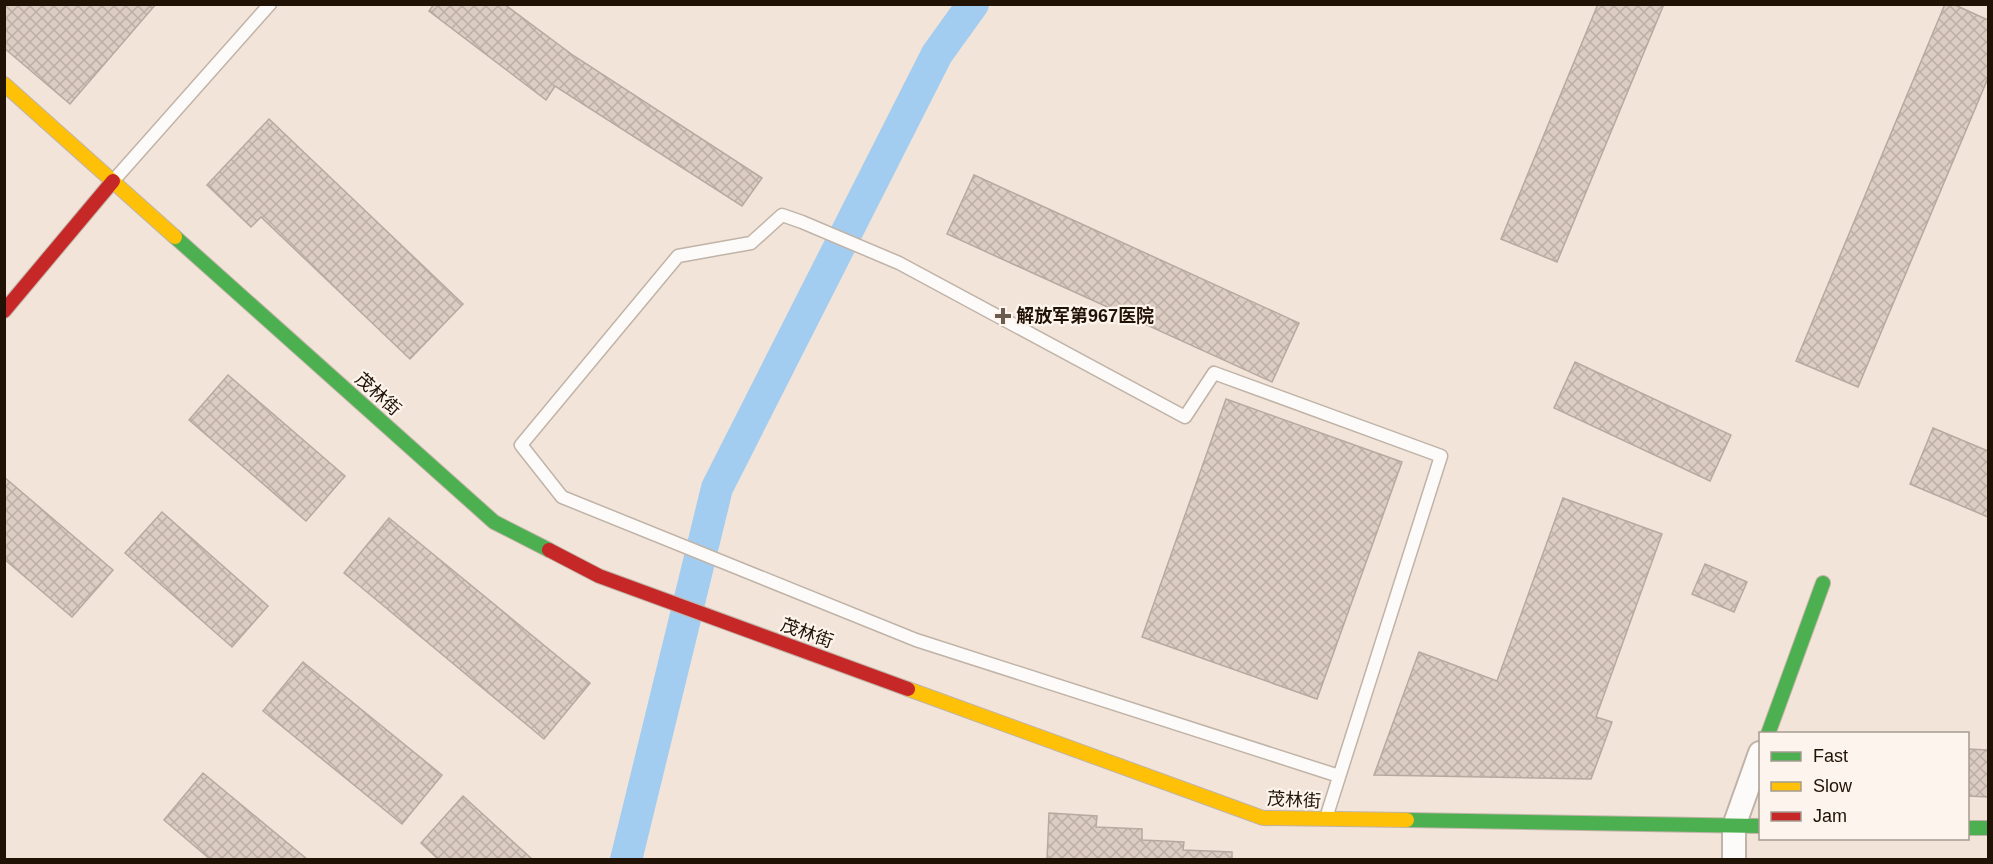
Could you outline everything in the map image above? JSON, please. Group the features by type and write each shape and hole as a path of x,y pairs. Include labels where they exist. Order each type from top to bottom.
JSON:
{"street":[{"name":"茂林街","path":"4,84 494,522 599,576 1263,818 1759,826"},
{"path":"4,311 113,181"},
{"path":"1769,732 1823,583"},
{"path":"1734,860 1734,826 1759,758"},
{"path":"1969,828 1989,828"}],"lane":[{"path":"113,181 270,4"},
{"path":"1325,819 1339,777 1441,456 1214,373 1185,417 899,263 782,215 751,243 678,256 521,445 562,497 916,640 1339,777"}],"building":[{"path":"4,4 156,4 70,104 4,48"},
{"path":"434,4 504,4 574,56 762,178 742,206 555,86 546,100 429,11"},
{"path":"1598,4 1664,4 1557,262 1501,239"},
{"path":"1945,4 1953,4 1988,20 1988,78 1858,387 1796,361"},
{"path":"269,119 463,304 410,359 261,217 251,227 207,185"},
{"path":"974,175 1299,323 1272,382 947,234"},
{"path":"1575,362 1731,435 1710,481 1554,408"},
{"path":"228,375 345,476 306,521 189,420"},
{"path":"1226,399 1402,462 1317,699 1142,637"},
{"path":"1933,428 1988,451 1988,517 1910,484"},
{"path":"4,477 113,570 72,617 4,559"},
{"path":"1563,498 1662,534 1596,717 1612,722 1591,779 1374,775 1419,652 1497,681"},
{"path":"162,512 268,606 232,647 125,553"},
{"path":"389,518 590,683 544,739 344,573"},
{"path":"1705,564 1747,582 1734,612 1692,594"},
{"path":"303,662 442,775 402,824 263,711"},
{"path":"1969,749 1988,750 1988,797 1969,796"},
{"path":"203,773 308,860 211,860 164,820"},
{"path":"463,796 533,860 439,860 421,843"},
{"path":"1049,813 1097,816 1096,827 1142,829 1142,840 1184,842 1183,850 1232,852 1232,860 1047,860"}],"waterway":[{"path":"626,860 717,488 937,54 973,4"}],"traffic: fast":[{"path":"175,237 494,522 549,550"},
{"path":"1769,732 1823,583"},
{"path":"1407,820 1759,826"},
{"path":"1969,828 1988,828"}],"traffic: slow":[{"path":"4,84 175,237"},
{"path":"908,689 1263,818 1407,820"}],"traffic: jam":[{"path":"4,311 113,181"},
{"path":"549,550 599,576 908,689"}],"place":[{"name":"解放军第967医院","path":"1003,316"}]}
